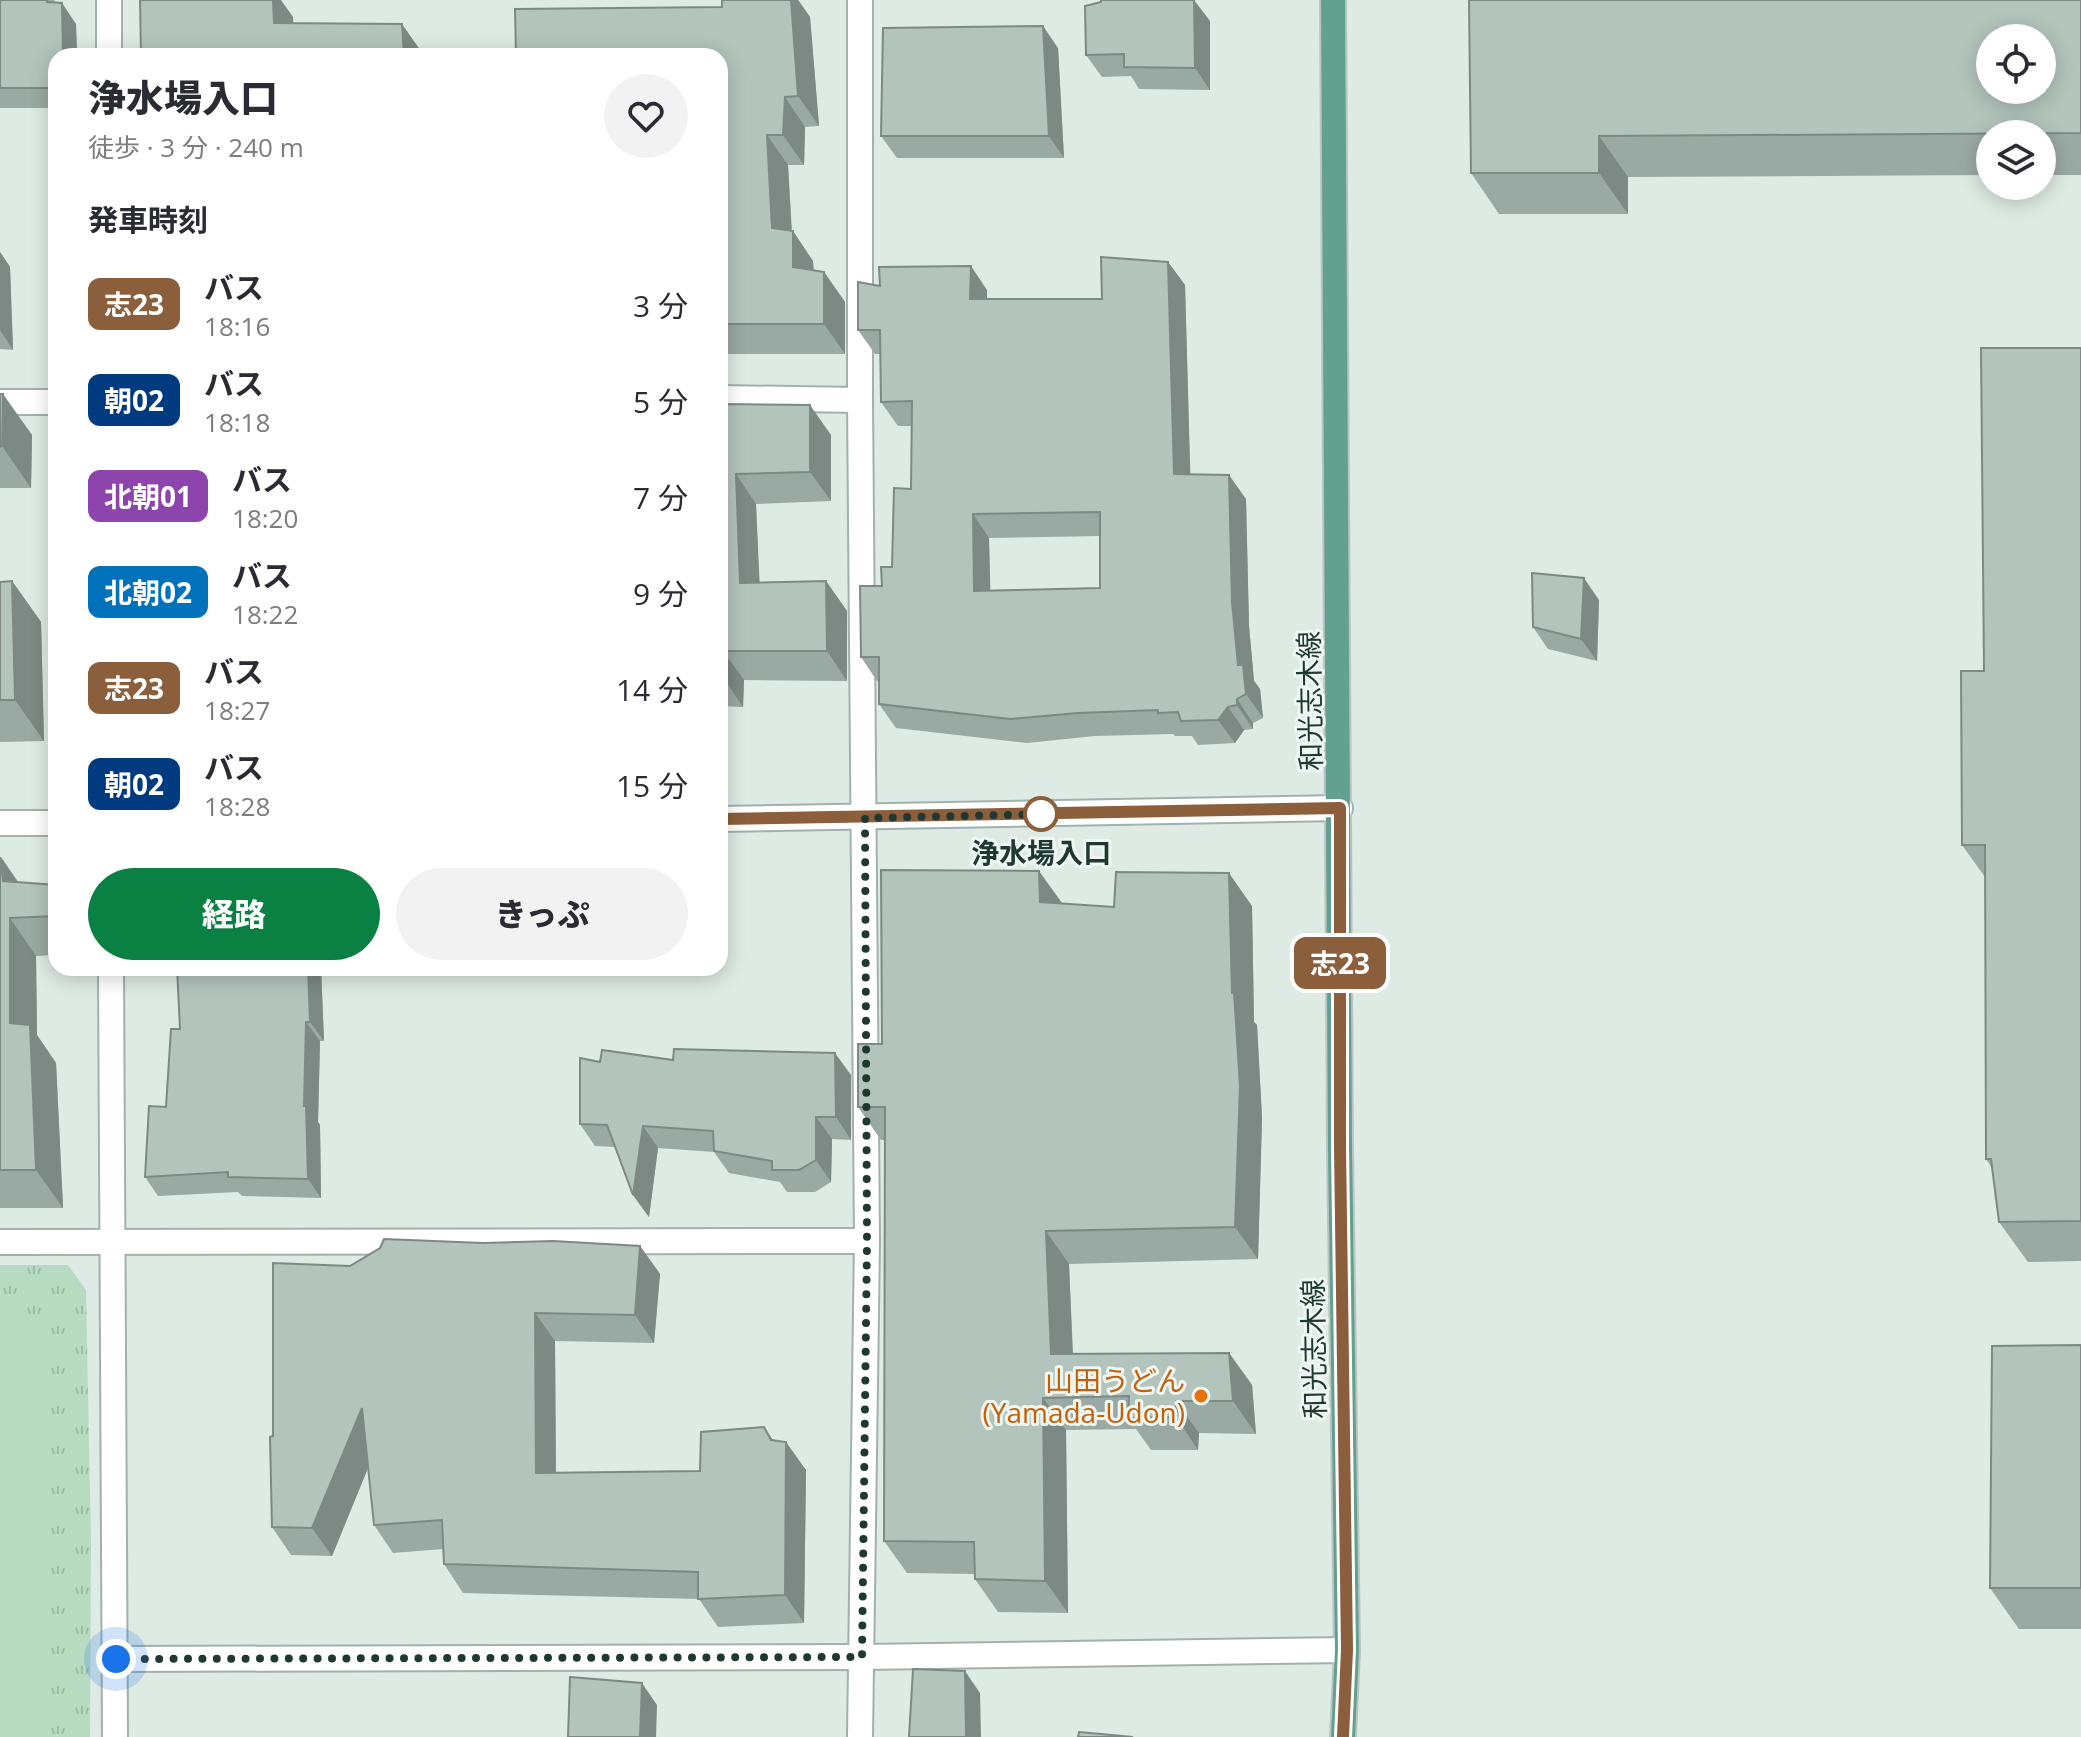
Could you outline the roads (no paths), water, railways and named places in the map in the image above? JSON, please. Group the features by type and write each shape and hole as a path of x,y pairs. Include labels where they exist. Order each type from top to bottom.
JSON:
{"main road":[{"name":"和光志木線","path":"1333,0 1340,1148 1347,1650 1343,1737"}],"street":[{"path":"109,0 109,48"},
{"path":"860,0 867,1241 860,1737"},
{"path":"728,398 860,400"},
{"path":"0,402 48,402"},
{"path":"728,819 1340,808"},
{"path":"0,823 48,823"},
{"path":"111,976 115,1737"},
{"path":"0,1242 867,1241"},
{"path":"116,1659 862,1657 1347,1650"}],"place":[{"name":"浄水場入口","path":"1041,814"},
{"name":"山田うどん (Yamada-Udon)","path":"1201,1396"}]}
